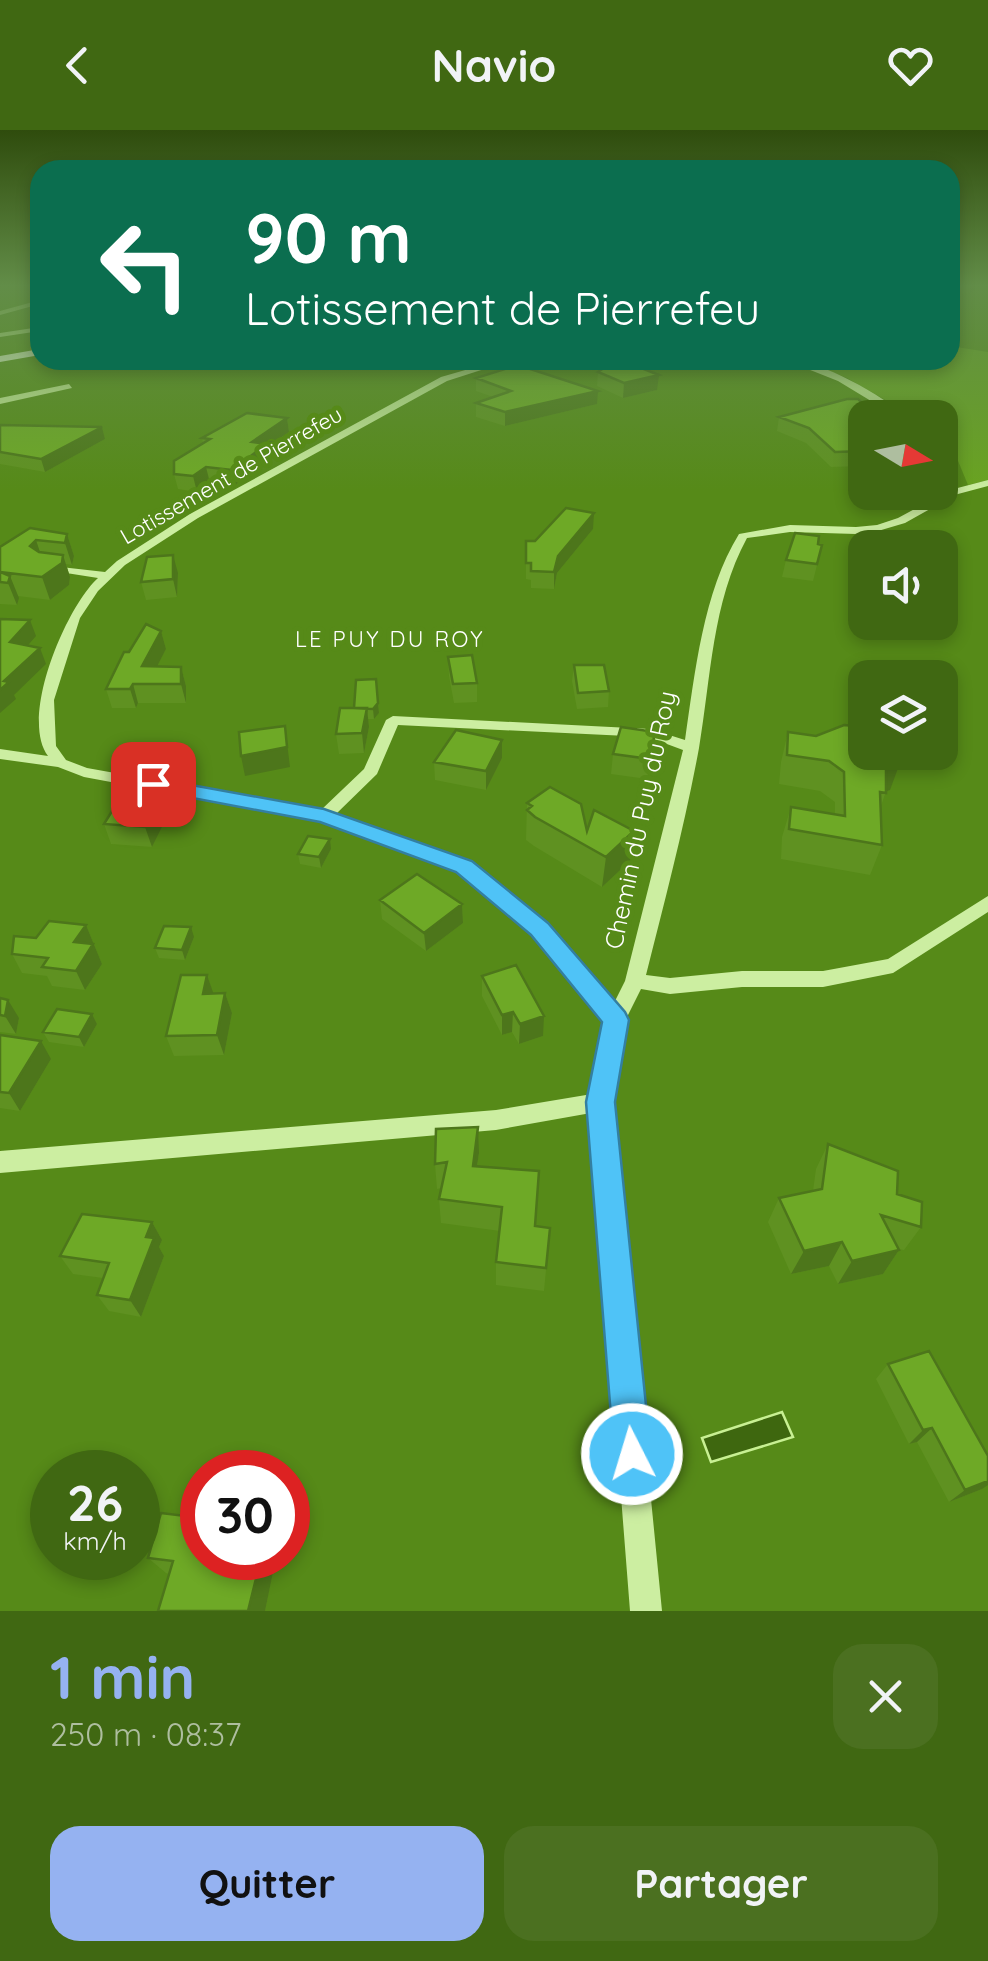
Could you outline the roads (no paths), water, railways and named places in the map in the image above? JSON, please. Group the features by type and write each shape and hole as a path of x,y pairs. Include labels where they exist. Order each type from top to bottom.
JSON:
{"main road":[{"path":"0,358 28,353"}],"street":[{"name":"Lotissement de Pierrefeu","path":"62,763 48,746 47,700 74,618 93,589 194,516 444,379 474,370"},
{"path":"816,370 841,379 876,400"},
{"path":"0,401 68,386"},
{"path":"958,490 988,482"},
{"name":"Chemin du Puy du Roy","path":"646,1611 600,1102 616,1020 635,981 691,748 704,655 730,559 743,536 779,528 874,531 921,510"},
{"path":"47,567 108,576"},
{"path":"324,816 372,771 394,720 650,733 691,748"},
{"path":"0,754 324,816 464,866 540,929 616,1020"},
{"path":"635,981 670,986 823,979 893,966 988,903"},
{"path":"0,1162 496,1120 600,1102"}],"district":[{"name":"LE PUY DU ROY","path":"390,639"}]}
